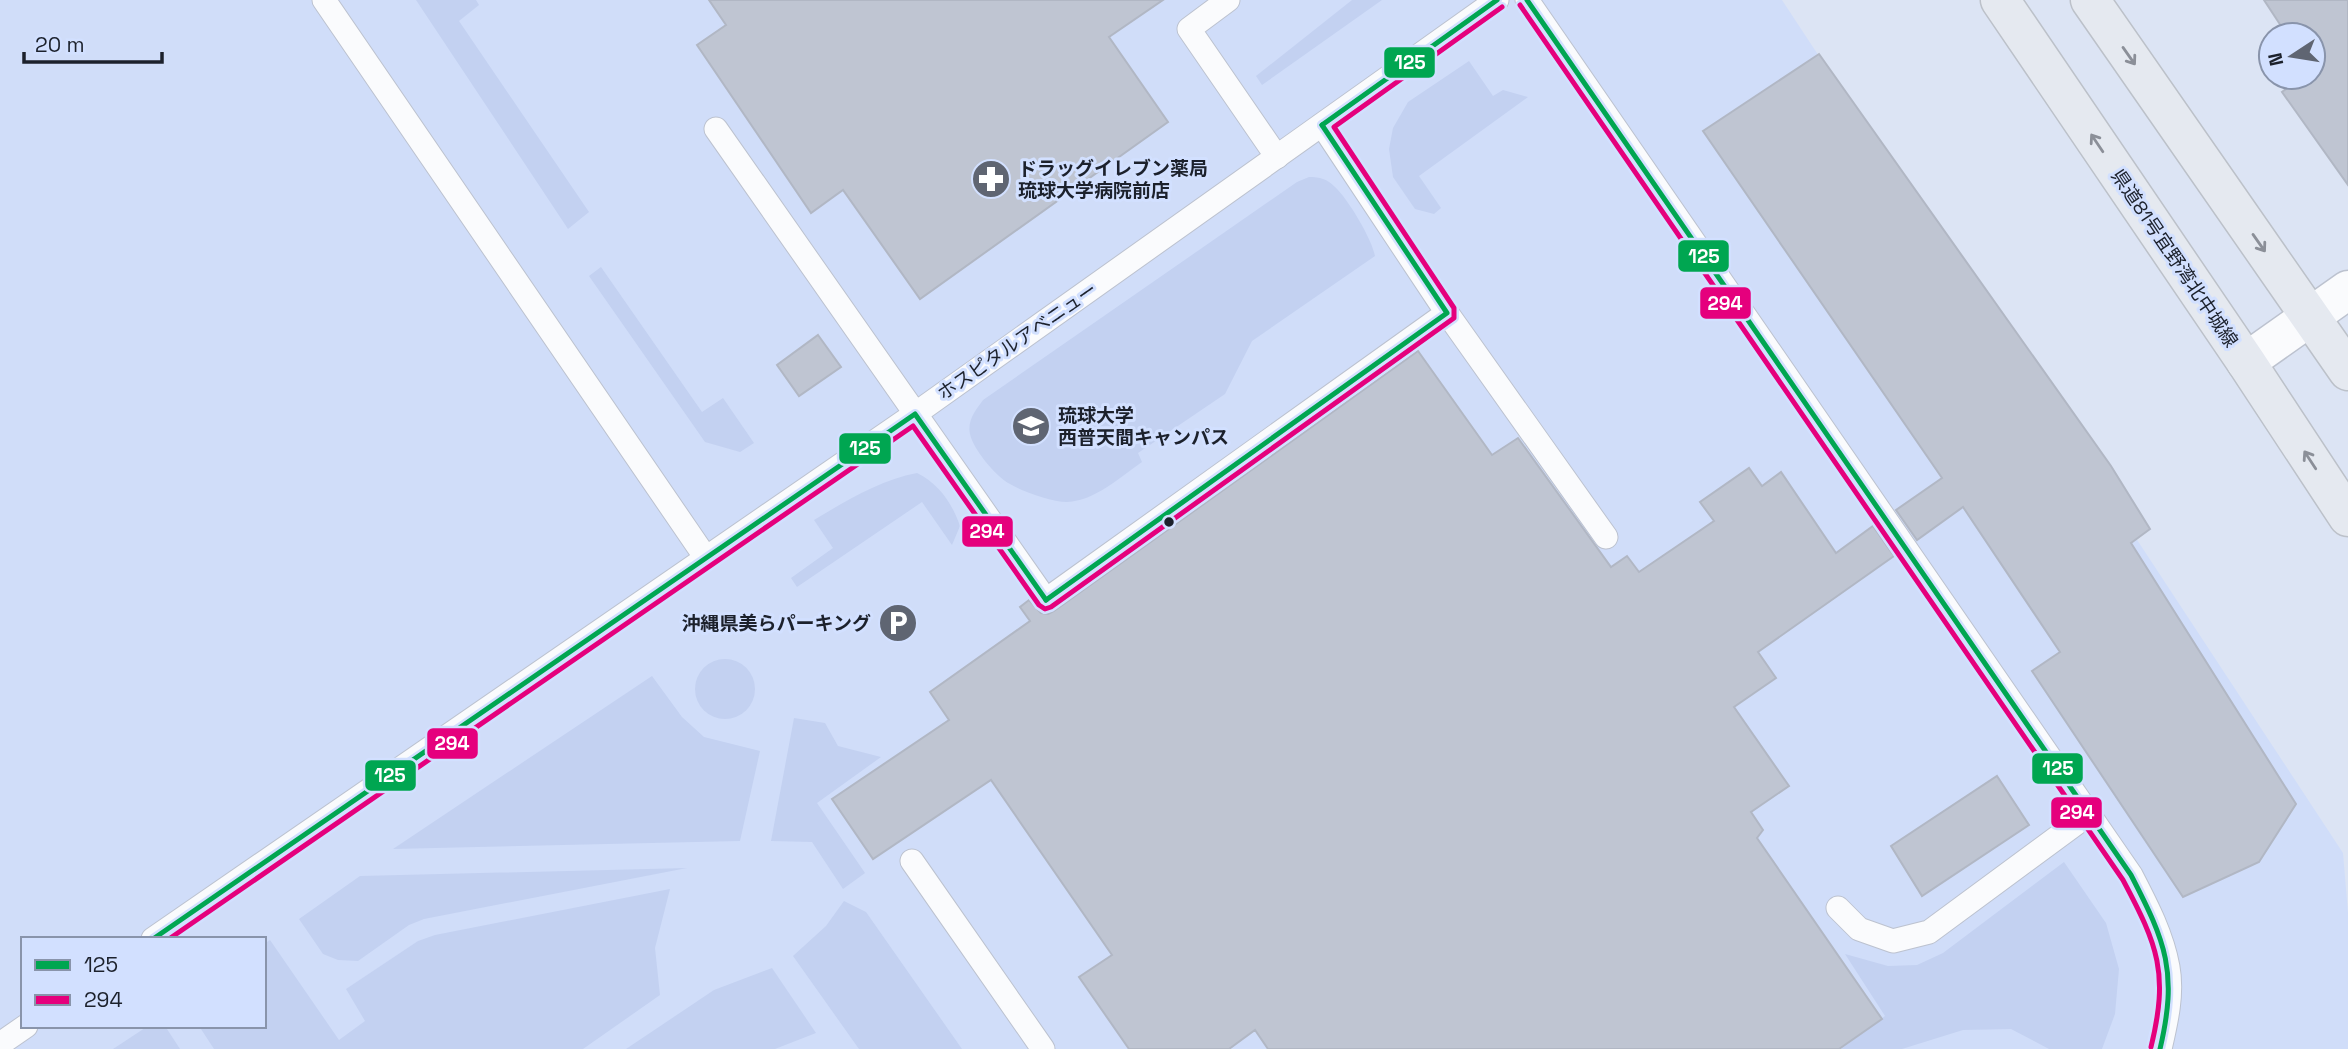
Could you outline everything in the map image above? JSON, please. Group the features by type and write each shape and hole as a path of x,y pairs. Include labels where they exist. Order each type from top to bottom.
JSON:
{"main road":[{"name":"県道81号宜野湾北中城線","path":"2000,0 2348,517"},
{"path":"2090,0 2348,371"}],"street":[{"path":"2246,362 2348,290"}],"lane":[{"path":"324,0 706,558"},
{"path":"1228,0 1189,29 1277,157"},
{"name":"ホスピタルアベニュー","path":"156,937 915,414 1497,0"},
{"path":"1527,0 2130,875 2154,920 2168,968 2168,1014 2160,1049"},
{"path":"1322,125 1447,313 1605,537"},
{"path":"716,129 1046,600 1447,313"},
{"path":"1838,908 1859,929 1893,941 1929,932 2090,814"},
{"path":"912,861 1044,1049"},
{"path":"0,1044 23,1028"}],"shaded area":[{"name":"琉球大学 西普天間キャンパス","path":"0,0 1782,0 2343,853 2348,913 2348,1049 0,1049"},
{"path":"416,0 476,0 479,5 459,21 589,212 568,229"},
{"path":"1352,0 1382,0 1262,85 1256,76"},
{"path":"1469,61 1493,96 1503,90 1528,97 1419,176 1441,208 1434,214 1415,209 1393,177 1389,149 1393,128 1408,102"},
{"path":"1309,177 1326,180 1340,193 1353,210 1375,256 1252,341 1225,394 1138,453 1142,462 1097,493 1077,501 1054,500 1016,487 992,469 980,455 969,429 975,411 983,400 1297,182"},
{"path":"601,267 702,412 723,398 754,443 740,452 705,442 589,276"},
{"path":"917,473 944,495 953,510 960,526 952,545 922,502 797,587 791,578 833,548 814,520 877,486"},
{"path":"725,659 742,664 750,672 755,689 750,706 742,714 725,719 708,714 700,706 695,689 700,672 708,664"},
{"path":"652,676 682,717 704,737 760,751 740,841 393,849"},
{"path":"794,718 825,723 838,746 881,757 817,803 865,873 843,889 812,842 771,841"},
{"path":"2064,862 2106,923 2119,969 2115,1014 2102,1049 2049,1049 2011,1029 1963,1030 1902,1049 1841,1049 1885,1016 1845,954 1888,966 1917,965 1943,953"},
{"path":"687,868 424,919 409,925 358,961 338,960 323,954 299,919 360,876"},
{"path":"670,889 655,948 660,995 583,1049 214,1049 200,1028 266,1028 266,943 270,940 339,1040 365,1021 346,989 418,941 435,935"},
{"path":"844,901 866,912 962,1049 859,1049 793,956 826,926"},
{"path":"772,968 816,1033 775,1049 626,1049 714,990"},
{"path":"145,1028 166,1028 180,1049 113,1049"}],"building":[{"path":"709,0 1163,0 1109,37 1168,122 920,299 843,190 811,213 697,45 726,25"},
{"path":"2264,0 2348,0 2348,185 2282,92 2327,91 2327,21 2278,21"},
{"path":"1819,54 2111,466 2150,529 2131,543 2296,804 2259,862 2183,897 2032,671 2060,652 1963,507 1917,540 1896,510 1942,478 1703,131"},
{"path":"818,335 841,367 799,396 777,365"},
{"path":"1418,351 1492,455 1518,438 1611,567 1627,556 1639,572 1714,521 1700,502 1749,468 1762,486 1781,472 1836,553 1873,526 1894,556 1758,652 1776,678 1734,707 1789,786 1751,812 1763,830 1757,838 1882,1019 1839,1049 1268,1049 1255,1030 1229,1049 1129,1049 1079,977 1112,955 991,780 873,859 832,799 949,720 930,692 1030,621 1020,607 1029,600 1041,613 1054,611"},
{"path":"1997,776 2029,825 1922,896 1891,846"}],"transit line":[{"name":"125","path":"1322,125 1497,0"},
{"name":"125","path":"1527,0 2131,875 2153,920 2165,959 2168,999 2160,1049"},
{"name":"294","path":"1520,5 2123,880 2145,924 2157,960 2159,999 2151,1047"},
{"name":"294","path":"172,937 913,426 1039,605 1045,609 1051,607 1454,318 1454,308 1334,127 1502,7"},
{"name":"125","path":"1046,600 1447,313 1322,125"},
{"name":"125","path":"156,937 915,414 1046,600"}],"place":[{"name":"ドラッグイレブン薬局 琉球大学病院前店","path":"991,179"},
{"name":"琉球大学 西普天間キャンパス","path":"1031,426"},
{"name":"沖縄県美らパーキング","path":"898,623"}]}
